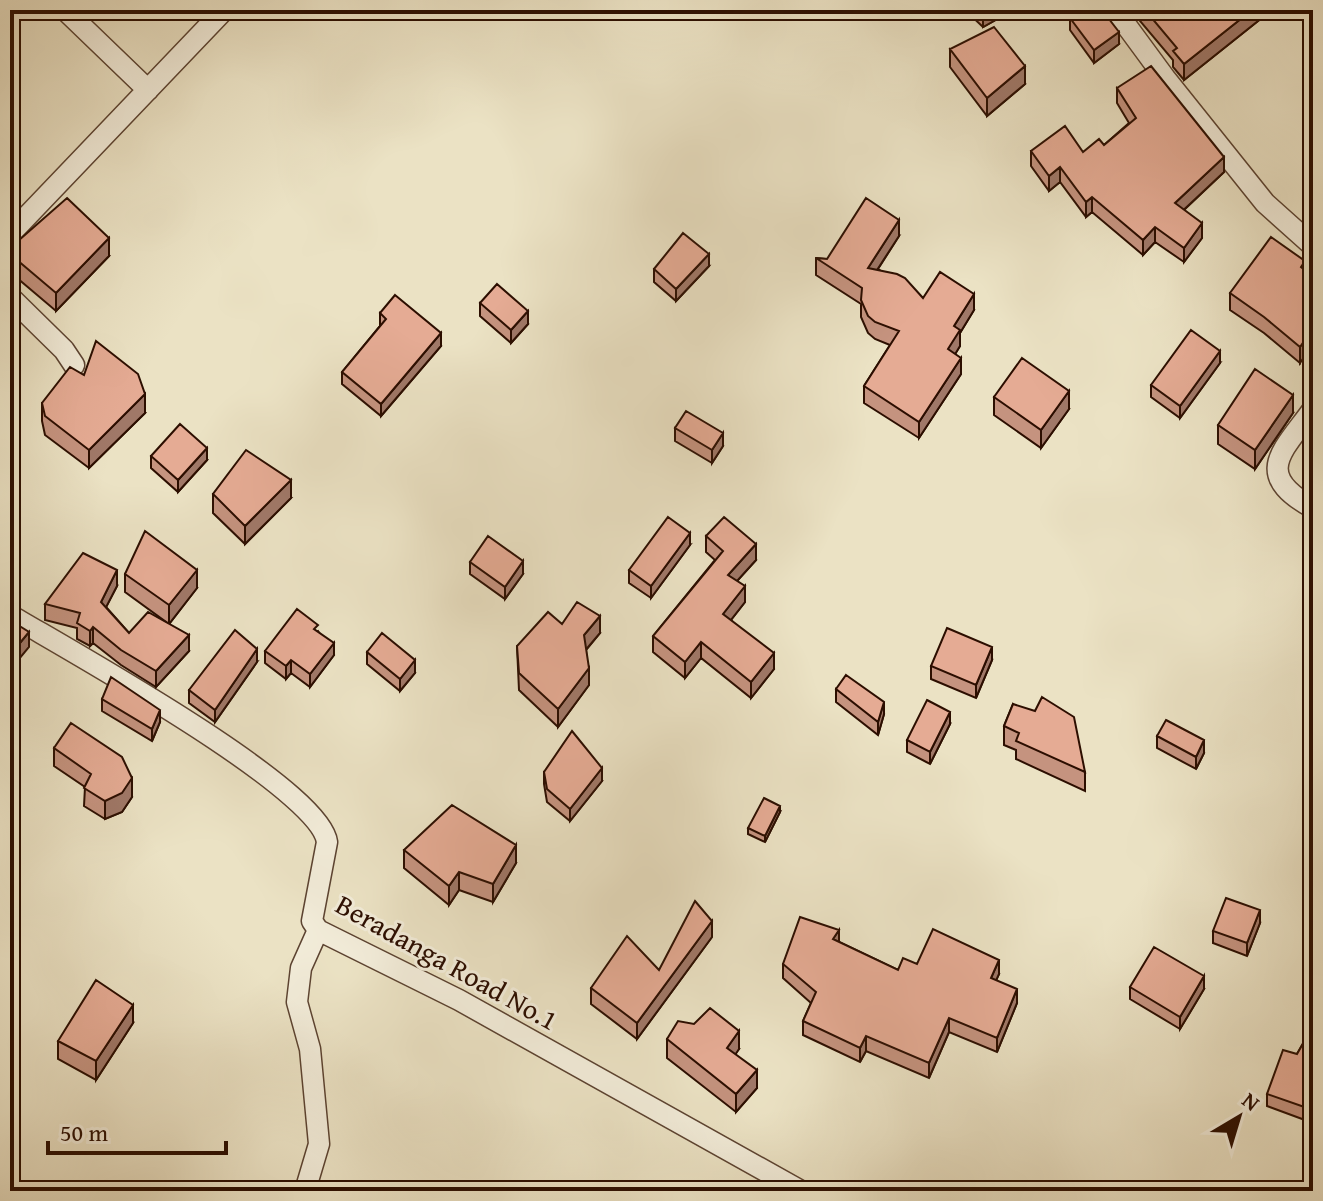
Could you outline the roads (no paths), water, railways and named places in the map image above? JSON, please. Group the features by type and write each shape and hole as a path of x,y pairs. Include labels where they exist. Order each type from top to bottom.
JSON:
{"street":[{"path":"65,10 148,90"},
{"path":"10,234 224,10"},
{"path":"1115,10 1265,203 1313,246"},
{"path":"10,297 64,350 74,365"},
{"path":"1313,409 1278,459 1277,472 1285,490 1313,508"},
{"name":"Beradanga Road No.1","path":"10,615 239,755 304,808 326,832 327,842 312,921 318,930 459,1000 801,1191"},
{"path":"305,1191 319,1144 310,1049 297,1002 301,968 318,930"}]}
